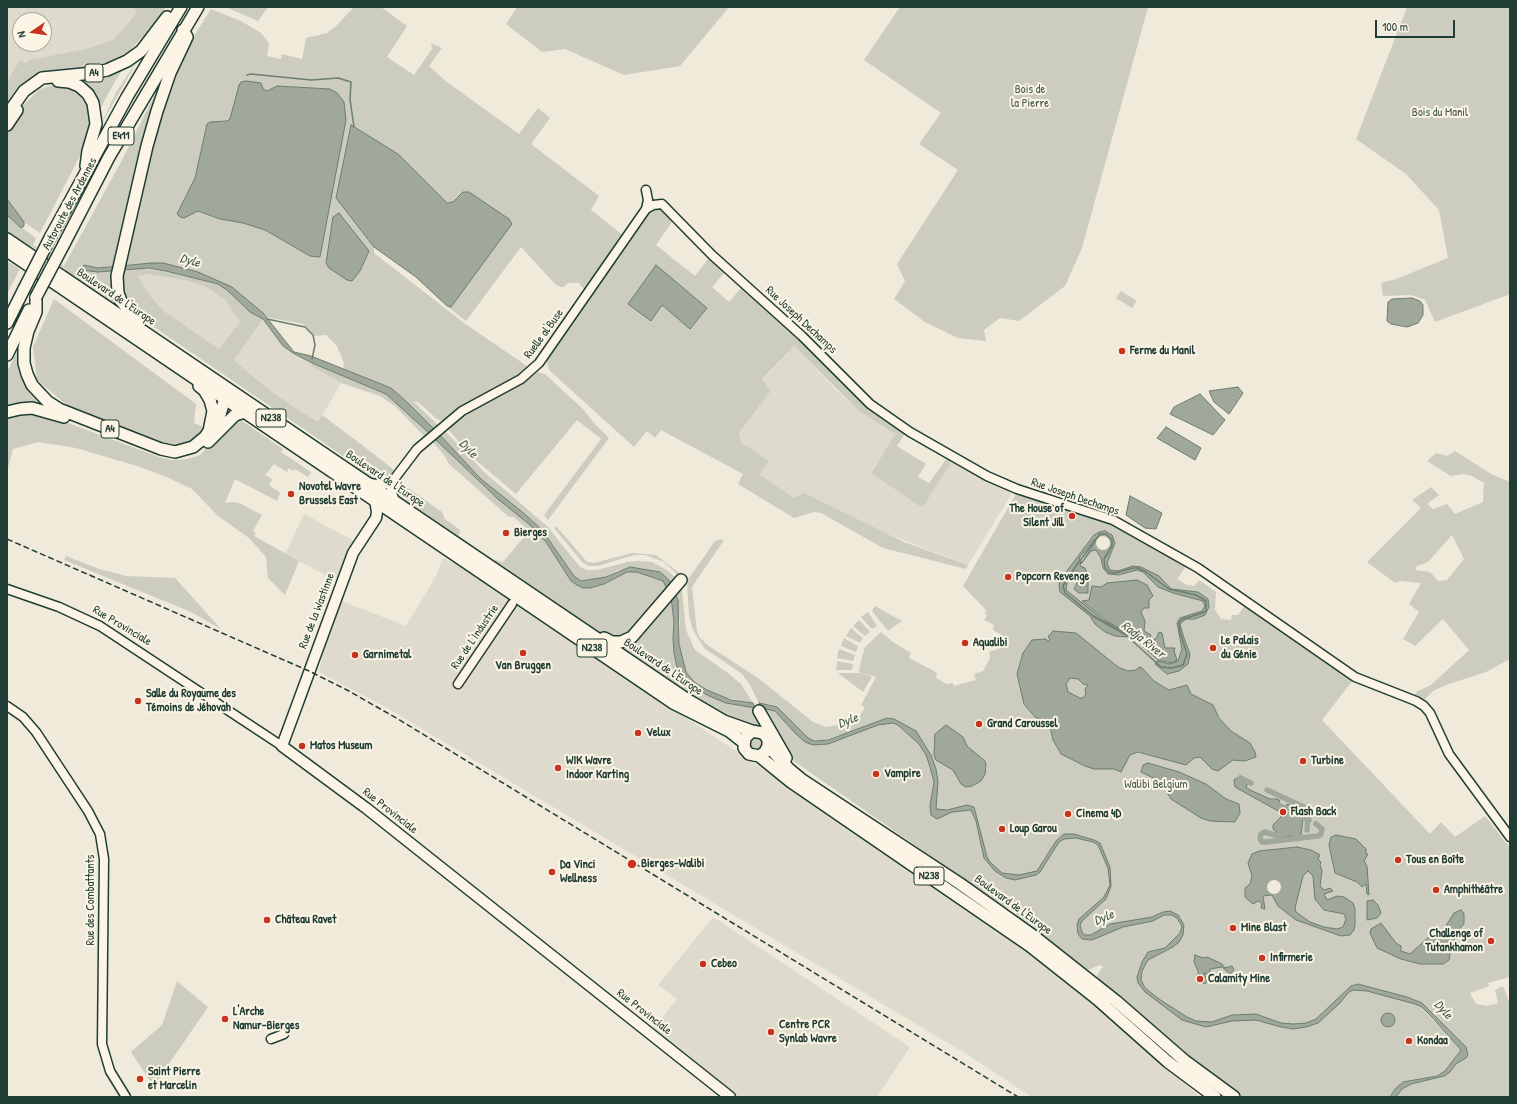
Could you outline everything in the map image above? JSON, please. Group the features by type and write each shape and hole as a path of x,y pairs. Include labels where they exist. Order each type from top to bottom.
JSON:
{"highway":[{"name":"Autoroute des Ardennes","path":"7,355 109,157 198,7"},
{"name":"Autoroute des Ardennes","path":"7,323 85,172 127,97 180,8"},
{"name":"A4","path":"7,115 24,91 42,78 93,73 107,70 127,61 141,51 154,36 171,10 180,8"},
{"path":"146,333 121,300 118,293 117,276 120,258 157,110 170,73 187,37 183,30"},
{"name":"A4","path":"7,125 26,96 36,87 56,81 69,82 79,86 91,98 97,118 94,136 88,151 85,172"},
{"name":"Boulevard de l'Europe","path":"7,239 704,710 724,721 752,732 759,731 765,734 768,741 768,746 789,769 801,779 862,817 1035,937 1116,1001 1185,1061 1234,1097"},
{"name":"Boulevard de l'Europe","path":"7,251 674,703 729,731 744,742 744,748 749,754 759,756 792,782 1030,946 1097,999 1168,1062 1215,1097"},
{"name":"A4","path":"36,297 36,312 28,331 24,348 24,363 32,385 48,402 59,409 160,449 175,452 193,447 205,438 212,424 213,411 210,400 204,390 188,378 183,370"},
{"path":"175,353 223,393 225,398"},
{"name":"A4","path":"214,434 225,398"},
{"name":"A4","path":"7,412 20,409 47,411 168,457 176,458 201,449 214,434 235,415 245,412"},
{"path":"597,638 605,638 612,642 629,640 679,582"},
{"path":"760,711 785,757 804,773 852,806 862,817"},
{"path":"744,742 746,736 752,732"},
{"path":"759,756 765,752 768,746"},
{"path":"1168,1062 1172,1070 1195,1089 1200,1097"}],"main road":[{"path":"375,500 377,512 376,518 383,516 402,519"},
{"name":"Rue de la Wastinne","path":"282,746 291,717 353,553 376,518"},
{"name":"Rue de la Wastinne","path":"291,717 291,753"},
{"name":"Rue Provinciale","path":"282,746 366,808 730,1097"}],"street":[{"path":"646,190 648,200 646,209"},
{"name":"Rue Joseph Dechamps","path":"646,209 653,205 662,204 712,255 802,336 870,404 910,432 993,479 1017,490 1113,520 1198,568 1355,677 1416,701 1424,706 1430,713 1449,754 1510,837"},
{"name":"Ruelle al'Buse","path":"392,482 411,454 462,410 521,379 539,363 646,209"},
{"path":"367,483 384,485 392,482 391,489 395,502"},
{"name":"Rue Provinciale","path":"7,589 80,616 100,626 282,746"},
{"name":"Rue de L'Industrie","path":"458,684 512,604"},
{"name":"Rue des Combattants","path":"7,706 23,717 36,732 88,811 100,834 104,859 102,1044 110,1071 126,1097"},
{"path":"271,1038 284,1034"}],"shaded area":[{"path":"7,7 141,7 116,41 7,87"},
{"path":"148,274 189,281 208,288 225,300 240,322 219,349 164,311 151,297 138,276"},
{"path":"263,319 283,346 312,363 311,366 341,383 319,421 298,410 267,388 234,360"},
{"path":"794,346 837,391 859,411 895,434 871,472 925,504 952,461 1007,488 1011,495 968,565 794,498 760,475 769,461 741,442 739,433 771,391 762,380"},
{"path":"304,514 356,542 339,582 285,554"},
{"path":"443,558 466,569 983,918 1074,987 1200,1097 1032,1097 968,1055 389,709 319,672 328,625 339,600 406,626 435,578"},
{"path":"713,917 910,1047 877,1097 737,1097 652,1030 677,999 658,985"}],"green space":[{"path":"135,7 166,7 148,31 129,51 104,64 87,68 51,72 7,106 7,82 20,60 22,59 21,62 27,63 29,60 87,49 113,40 136,13"},
{"path":"225,7 268,7 258,21"},
{"path":"354,7 381,7 407,26 387,57 414,75 432,49 431,43 442,48 429,66 447,82 519,134 538,108 550,118 531,144 599,196 591,210 624,236 586,292 579,283 568,283 564,287 560,287 555,284 521,247 466,321 447,306 451,307 457,196 453,203 447,203 398,154 351,126 336,198 374,247 374,253 464,323 527,366 529,370 442,421 437,419 418,402 414,402 438,425 434,429 391,388 343,369 344,363 337,346 326,335 315,336 303,324 266,317 232,287 163,263 126,265 161,112 173,78 189,44 211,9 241,21 261,33 269,43 267,56 281,59 282,54 302,59 306,38 327,33","holes":["241,82 267,91 277,86 330,89 310,256 265,230 243,223 220,219 198,211 177,214 195,178 206,128 210,122 227,121 230,119","369,251 365,259 326,263"]},
{"path":"517,7 729,7 680,66 624,75 565,49 542,52 506,24"},
{"name":"Bois de la Pierre","path":"900,7 1148,7 1082,248 1065,286 1019,321 1000,318 984,330 986,341 958,338 925,322 894,299 905,281 897,264 958,170 919,144 941,113 864,60"},
{"name":"Bois du Manil","path":"1407,7 1510,7 1510,294 1435,322 1425,300 1411,295 1383,296 1381,283 1396,279 1448,258 1439,210 1406,174 1356,139"},
{"path":"138,60 102,123 116,92"},
{"path":"122,70 100,110 97,102 79,81 104,76"},
{"path":"61,85 72,88 81,97 88,106 90,120 82,152 40,233 24,222 7,199 7,130 24,104 40,89"},
{"path":"158,88 160,91 115,266 98,268 86,266 85,271 114,271 118,307 68,274 65,269 32,246 26,246 7,233 7,215 15,223 36,238 33,245 64,266 121,162"},
{"path":"653,207 663,208 674,219 656,245 695,276 709,258 725,272 712,287 729,302 743,286 906,432 897,446 926,464 918,477 929,483 947,458 952,461 925,504 920,506 871,473 895,434 859,411 794,346 762,379 771,391 739,433 741,442 769,461 760,475 794,498 804,493 904,542 968,565 966,569 883,548 821,513 814,512 794,518 738,484 743,474 661,430 655,438 647,431 634,447 549,370 546,358 649,209","holes":["662,305 707,308 690,328"]},
{"path":"7,261 20,269 7,294"},
{"path":"138,268 166,271 218,284 227,290 250,312 263,319 234,360 267,388 298,410 318,421 322,415 362,445 394,470 388,479 384,482 374,480 358,470 352,462 138,316 125,301 122,283 125,270","holes":["148,274 189,281 208,288 225,300 240,322 219,349 164,311 151,297 138,276"]},
{"path":"1121,291 1137,301 1132,308 1116,298"},
{"path":"54,299 196,404 194,423 206,428 191,444 175,448 155,443 67,405 37,380 33,347"},
{"path":"22,341 22,365 53,410 7,409 7,372"},
{"path":"312,363 386,394 429,433 424,436 395,406 380,396 341,383 311,366"},
{"path":"538,372 545,374 584,410 609,438 548,520 544,515 601,439 577,420 516,494 472,457 447,428 460,416 511,390"},
{"path":"26,412 44,414 159,457 172,460 188,459 200,455 234,420 242,421 283,449 281,452 311,472 308,477 295,469 293,471 289,468 287,472 274,464 265,475 272,479 269,485 280,493 277,501 235,479 225,503 239,503 262,515 253,531 256,533 254,536 299,561 285,595 268,578 266,557 249,538 218,516 192,489 169,478 137,466 76,448 38,442 13,449 7,471 7,418"},
{"path":"444,430 484,472 547,526 580,567 587,570 597,570 627,562 640,561 652,562 667,570 677,579 682,591 686,630 695,650 741,684 753,703 718,696 694,682 686,672 679,644 680,622 675,590 669,580 659,572 619,570 606,577 581,581 574,576 542,530 525,513 481,479 439,434"},
{"path":"435,439 479,481 530,525 546,542 571,581 583,588 591,588 604,584 627,572 637,572 663,581 671,597 674,622 673,637 684,677 726,703 755,708 761,726 740,722 707,706 402,500 396,490 401,483 442,512 445,519 460,530 459,536 492,559 503,562 529,531 514,517 509,517 449,464 444,455 432,441"},
{"path":"1455,451 1491,474 1510,482 1510,659 1486,672 1446,685 1433,691 1423,701 1413,696 1418,691 1431,685 1469,650 1443,619 1415,646 1403,639 1419,612 1409,604 1421,583 1400,581 1395,583 1367,562 1421,508 1412,500 1431,487 1439,495 1427,504 1433,509 1447,504 1455,514 1483,502 1484,483 1472,476 1463,474 1451,476 1427,461 1436,453 1447,456","holes":["1452,535 1464,559 1447,580 1438,581 1430,572 1415,570 1417,566 1428,562"]},
{"name":"Walibi Belgium","path":"1021,493 1116,524 1187,565 1177,579 1187,585 1194,586 1199,580 1216,592 1215,610 1221,619 1231,620 1232,615 1238,615 1246,604 1353,680 1322,720 1430,834 1441,822 1455,837 1485,816 1510,848 1510,977 1488,983 1489,986 1470,993 1476,1004 1487,1006 1498,1003 1495,990 1503,986 1510,1004 1510,1097 1396,1097 1402,1089 1411,1084 1437,1076 1403,1082 1395,1089 1390,1097 1240,1096 1209,1074 1100,981 1097,976 1103,967 1100,965 1088,970 1018,917 1016,914 1019,904 1015,901 1007,909 788,757 761,708 775,711 795,733 821,745 839,740 843,734 822,741 808,738 771,705 759,703 750,685 742,674 704,648 693,630 689,616 687,581 715,541 721,539 724,540 692,587 697,631 700,638 709,646 758,678 813,722 826,727 855,722 858,719 865,707 861,705 876,677 863,673 872,677 863,692 838,673 862,673 859,672 865,647 881,632 893,642 911,653 909,658 934,671 937,674 936,678 947,684 953,683 954,686 976,680 974,674 983,671 990,658 989,652 1004,647 1008,639 993,630 994,625 984,620 987,615 984,613 987,611 963,586 1016,494","holes":["1428,1008 1468,1055 1456,1064 1450,1072 1437,1076 1451,1066 1455,1057 1461,1050 1425,1011"]},
{"path":"556,526 587,562 594,563 632,553 656,555 682,575 680,577 664,562 645,555 634,555 598,566 589,566 582,562 554,528"},
{"path":"66,556 99,569 126,576 175,578 221,629 191,612 64,560"},
{"path":"875,606 902,621 888,631 872,611"},
{"path":"868,612 877,626 872,629 861,617"},
{"path":"859,620 870,632 865,636 853,626"},
{"path":"851,628 863,638 860,643 846,636"},
{"path":"844,638 858,646 856,652 841,646"},
{"path":"839,649 855,655 853,661 837,658"},
{"path":"837,661 853,664 852,670 836,670"},
{"path":"751,736 763,738 763,750 751,751 747,742"},
{"path":"177,981 208,1007 157,1081 152,1084 131,1052 162,1025"}],"water":[{"path":"246,81 261,83 263,89 267,91 277,86 330,89 337,93 344,102 346,120 320,257 310,256 265,230 243,223 220,219 198,211 184,218 177,214 195,178 207,124 210,122 227,121 230,119 239,85 241,82"},
{"path":"351,125 398,154 447,203 453,202 463,192 469,192 509,219 512,224 451,307 447,306 416,277 374,247 336,198"},
{"path":"7,199 24,222 24,226 21,228 7,215"},
{"path":"339,213 369,251 360,271 352,281 347,280 329,268 326,263 333,217"},
{"path":"163,263 198,272 232,287 263,313 294,352 311,356 391,388 434,429 429,433 386,394 312,363 293,353 283,346 263,319 250,312 227,290 218,284 148,268 98,272 81,270 84,265 98,268"},
{"path":"656,265 707,308 690,329 662,305 651,321 628,304"},
{"path":"1412,298 1420,301 1423,305 1423,315 1418,323 1407,327 1391,324 1387,321 1388,302 1392,299"},
{"path":"1238,387 1243,393 1229,414 1214,402 1209,391"},
{"path":"1200,394 1225,420 1213,435 1170,414 1174,407"},
{"path":"1166,427 1201,448 1195,460 1157,438"},
{"path":"439,434 481,479 525,514 542,530 574,576 581,581 606,577 630,567 660,572 669,580 678,600 679,644 686,672 694,682 707,690 731,700 753,703 755,708 726,703 709,696 694,687 684,677 677,667 674,653 674,622 671,597 663,581 637,572 627,572 604,584 590,588 583,588 577,585 571,581 546,542 530,525 498,499 435,439"},
{"path":"1130,496 1162,513 1156,529 1145,528 1126,515"},
{"name":"Radja River","path":"1105,531 1112,535 1115,543 1107,563 1110,570 1118,571 1133,566 1141,567 1159,576 1171,589 1198,592 1208,599 1209,607 1205,615 1195,619 1186,619 1180,624 1190,654 1188,664 1179,671 1167,674 1155,664 1157,661 1169,664 1178,661 1182,649 1177,623 1180,618 1202,611 1205,606 1203,601 1173,593 1158,587 1143,572 1137,570 1118,575 1108,574 1103,568 1101,558 1096,550 1091,551 1081,564 1095,542 1095,539 1079,558 1081,561 1080,566 1085,568 1088,575 1088,593 1079,593 1074,589 1081,575 1077,570 1067,583 1066,590 1103,620 1129,635 1127,637 1115,636 1105,632 1095,624 1090,616 1060,592 1059,584 1063,576 1094,535"},
{"path":"1137,580 1147,585 1153,596 1149,600 1149,608 1144,608 1141,612 1145,621 1144,631 1151,635 1150,638 1152,640 1156,639 1159,632 1162,633 1165,648 1175,648 1174,651 1177,660 1172,663 1158,660 1129,634 1108,622 1082,601 1089,600 1092,586 1101,587 1107,583"},
{"path":"1053,631 1076,633 1118,667 1128,671 1136,670 1139,667 1142,668 1154,681 1169,690 1187,685 1191,694 1213,705 1219,718 1231,731 1250,743 1256,757 1245,761 1233,760 1218,771 1212,769 1200,757 1194,758 1186,765 1138,752 1130,755 1121,772 1114,769 1094,769 1061,754 1053,740 1050,726 1035,717 1024,704 1017,674 1023,653 1032,640 1046,639 1048,641 1050,639 1048,637","holes":["1070,678 1078,679 1083,684 1088,685 1085,689 1086,694 1083,698 1068,692 1066,684"]},
{"path":"759,703 777,707 808,738 815,741 828,740 887,718 894,719 916,731 931,755 936,769 938,781 936,809 947,810 967,805 974,807 987,857 990,862 1002,873 1019,875 1037,871 1056,841 1064,834 1074,834 1100,843 1110,867 1111,886 1106,899 1082,921 1080,925 1082,932 1085,935 1091,935 1110,924 1152,917 1163,912 1170,911 1178,915 1184,925 1183,935 1179,942 1173,947 1148,960 1142,971 1141,980 1145,988 1187,1017 1196,1021 1212,1022 1232,1015 1256,1014 1281,1023 1306,1023 1316,1019 1351,986 1358,984 1407,997 1422,1003 1466,1047 1468,1055 1444,1076 1411,1084 1402,1089 1396,1097 1390,1097 1395,1089 1403,1082 1437,1076 1445,1071 1461,1050 1422,1007 1367,991 1353,990 1349,992 1339,1004 1318,1023 1306,1027 1293,1029 1256,1020 1232,1021 1206,1027 1182,1020 1145,992 1138,983 1137,977 1142,962 1148,952 1165,948 1180,933 1182,926 1177,918 1172,915 1164,915 1153,921 1123,927 1092,940 1082,939 1078,934 1077,925 1079,919 1104,897 1110,885 1108,868 1098,845 1093,842 1076,838 1064,839 1059,842 1040,872 1036,875 1015,880 1006,878 995,871 984,858 976,821 971,810 952,812 937,819 931,815 930,806 934,782 926,755 919,744 898,725 893,723 878,725 828,744 813,745 805,742 775,711 761,708"},
{"path":"946,725 963,737 967,746 985,761 985,774 981,781 972,786 966,787 961,784 953,770 936,760 934,755 935,734"},
{"path":"1148,763 1179,772 1206,784 1226,799 1239,804 1240,813 1235,822 1210,821 1201,818 1171,799 1166,791 1168,785 1141,772 1143,765"},
{"path":"1240,776 1247,779 1248,783 1246,787 1250,790 1270,799 1278,799 1280,801 1277,806 1284,810 1287,804 1304,810 1301,835 1297,840 1292,836 1276,839 1274,835 1277,835 1277,833 1273,829 1273,825 1281,817 1280,812 1235,787 1234,780"},
{"path":"1336,835 1356,839 1366,849 1366,854 1368,854 1364,861 1367,866 1369,895 1367,894 1366,884 1362,887 1357,882 1335,873 1329,845 1331,837"},
{"path":"1297,847 1311,850 1320,855 1318,859 1321,862 1320,865 1322,871 1320,886 1324,890 1330,888 1333,891 1324,894 1327,900 1337,896 1344,897 1353,903 1355,909 1355,925 1354,930 1350,935 1341,936 1296,920 1278,906 1272,895 1263,896 1265,909 1261,908 1262,903 1258,901 1253,904 1245,897 1245,888 1250,884 1252,876 1248,863 1252,854 1259,851","holes":["1308,871 1313,876 1315,899 1324,910 1344,914 1346,919 1343,927 1337,929 1324,927 1310,922 1296,912 1295,908 1303,876"]},
{"path":"1373,900 1378,905 1381,913 1377,918 1367,920 1367,901"},
{"path":"1461,910 1464,913 1464,924 1460,928 1452,944 1449,960 1443,964 1420,964 1401,959 1377,948 1370,933 1371,929 1381,923 1396,943 1401,946 1401,951 1410,954 1430,936 1444,929 1454,913"},
{"path":"1195,955 1203,958 1207,957 1222,964 1225,968 1232,966 1234,970 1230,974 1222,967 1210,969 1210,975 1204,973 1207,981 1205,984 1199,980 1198,971 1194,962"},
{"path":"1388,1013 1393,1015 1395,1020 1393,1025 1388,1027 1383,1025 1381,1020 1383,1015"}],"pier":[{"path":"1100,536 1106,536 1110,540 1110,546 1106,550 1100,550 1096,546 1096,540"},
{"path":"1271,880 1277,880 1281,884 1281,890 1277,894 1271,894 1267,890 1267,884"}],"waterway":[{"path":"247,75 251,74 311,80 338,78 351,82 350,99 354,127"},
{"path":"267,319 305,327 313,335 315,345 312,359"},
{"name":"Radja River","path":"1100,534 1106,534 1112,540 1112,546 1104,559 1105,568 1109,572 1115,573 1138,568 1169,589 1196,595 1206,601 1206,611 1183,619 1179,622 1180,632 1187,654 1183,665 1172,668 1161,667 1126,635 1093,616 1065,593 1063,586 1100,534"},
{"path":"1240,778 1251,783"},
{"path":"1267,790 1306,808"},
{"path":"1272,802 1309,820"},
{"path":"1298,814 1302,811 1307,813"},
{"path":"1307,830 1308,818"},
{"path":"1280,835 1278,836 1265,832 1261,834 1260,838 1262,842 1266,842 1318,836 1321,834 1322,829 1316,824"}],"railway":[{"path":"7,539 309,671 347,690 398,719 1018,1097"}],"place":[{"name":"Ferme du Manil","path":"1122,351"},
{"name":"Novotel Wavre Brussels East","path":"291,494"},
{"name":"The House of Silent Jill","path":"1072,516"},
{"name":"Bierges","path":"506,533"},
{"name":"Popcorn Revenge","path":"1008,577"},
{"name":"Aqualibi","path":"965,643"},
{"name":"Le Palais du Génie","path":"1213,648"},
{"name":"Van Bruggen","path":"523,653"},
{"name":"Garnimetal","path":"355,655"},
{"name":"Salle du Royaume des Témoins de Jéhovah","path":"138,701"},
{"name":"Grand Caroussel","path":"979,724"},
{"name":"Velux","path":"638,733"},
{"name":"Matos Museum","path":"302,746"},
{"name":"Turbine","path":"1303,761"},
{"name":"WIK Wavre Indoor Karting","path":"558,768"},
{"name":"Vampire","path":"876,774"},
{"name":"Flash Back","path":"1283,812"},
{"name":"Cinema 4D","path":"1068,814"},
{"name":"Loup Garou","path":"1002,829"},
{"name":"Tous en Boîte","path":"1398,860"},
{"name":"Bierges-Walibi","path":"632,864"},
{"name":"Da Vinci Wellness","path":"552,872"},
{"name":"Amphithéâtre","path":"1436,890"},
{"name":"Château Ravet","path":"267,920"},
{"name":"Mine Blast","path":"1233,928"},
{"name":"Challenge of Tutankhamon","path":"1491,941"},
{"name":"Infirmerie","path":"1262,958"},
{"name":"Cebeo","path":"703,964"},
{"name":"Calamity Mine","path":"1200,979"},
{"name":"L'Arche Namur-Bierges","path":"225,1019"},
{"name":"Centre PCR Synlab Wavre","path":"771,1032"},
{"name":"Kondaa","path":"1409,1041"},
{"name":"Saint Pierre et Marcelin","path":"140,1079"}],"water label":[{"name":"Dyle","path":"190,261"},
{"name":"Dyle","path":"468,449"},
{"name":"Dyle","path":"848,721"},
{"name":"Dyle","path":"1104,918"},
{"name":"Dyle","path":"1443,1010"}]}
